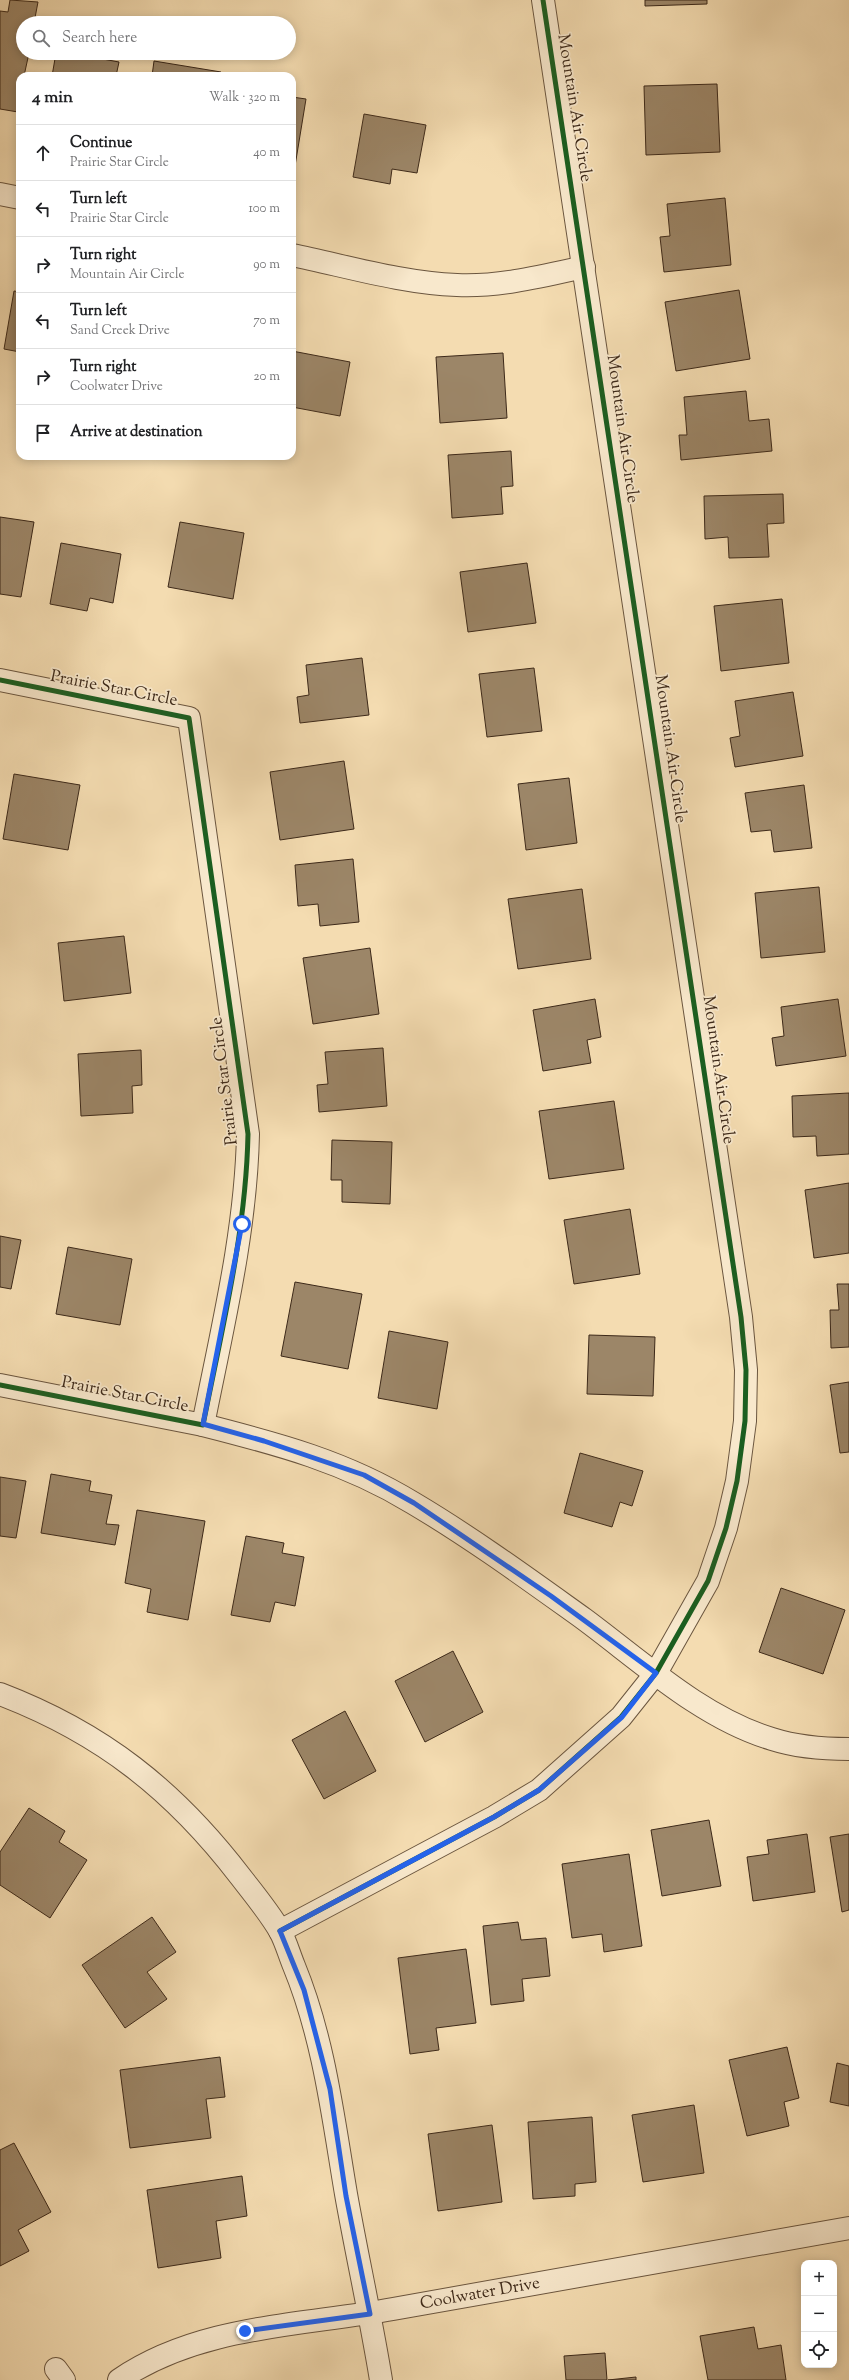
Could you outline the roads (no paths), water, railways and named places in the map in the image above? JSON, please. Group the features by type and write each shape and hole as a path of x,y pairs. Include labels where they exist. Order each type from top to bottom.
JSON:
{"street":[{"name":"Mountain Air Circle","path":"280,1931 494,1817 539,1790 622,1717 656,1673 708,1581 726,1528 737,1481 745,1421 746,1370 738,1301 543,0"},
{"path":"0,194 16,197"},
{"path":"296,256 417,281 458,285 540,277 584,267"},
{"name":"Prairie Star Circle","path":"0,680 189,718 248,1134 247,1177 242,1224 203,1424"},
{"name":"Prairie Star Circle","path":"0,1385 203,1424 272,1443 364,1475 414,1503 551,1596 698,1704 738,1726 780,1741 817,1749 849,1749"},
{"path":"0,1694 38,1709 85,1734 136,1767 176,1802 215,1842 280,1931 304,1990 330,2089 346,2196 370,2314 381,2380"},
{"name":"Coolwater Drive","path":"119,2380 165,2356 201,2342 245,2331 370,2314 849,2228"}]}
